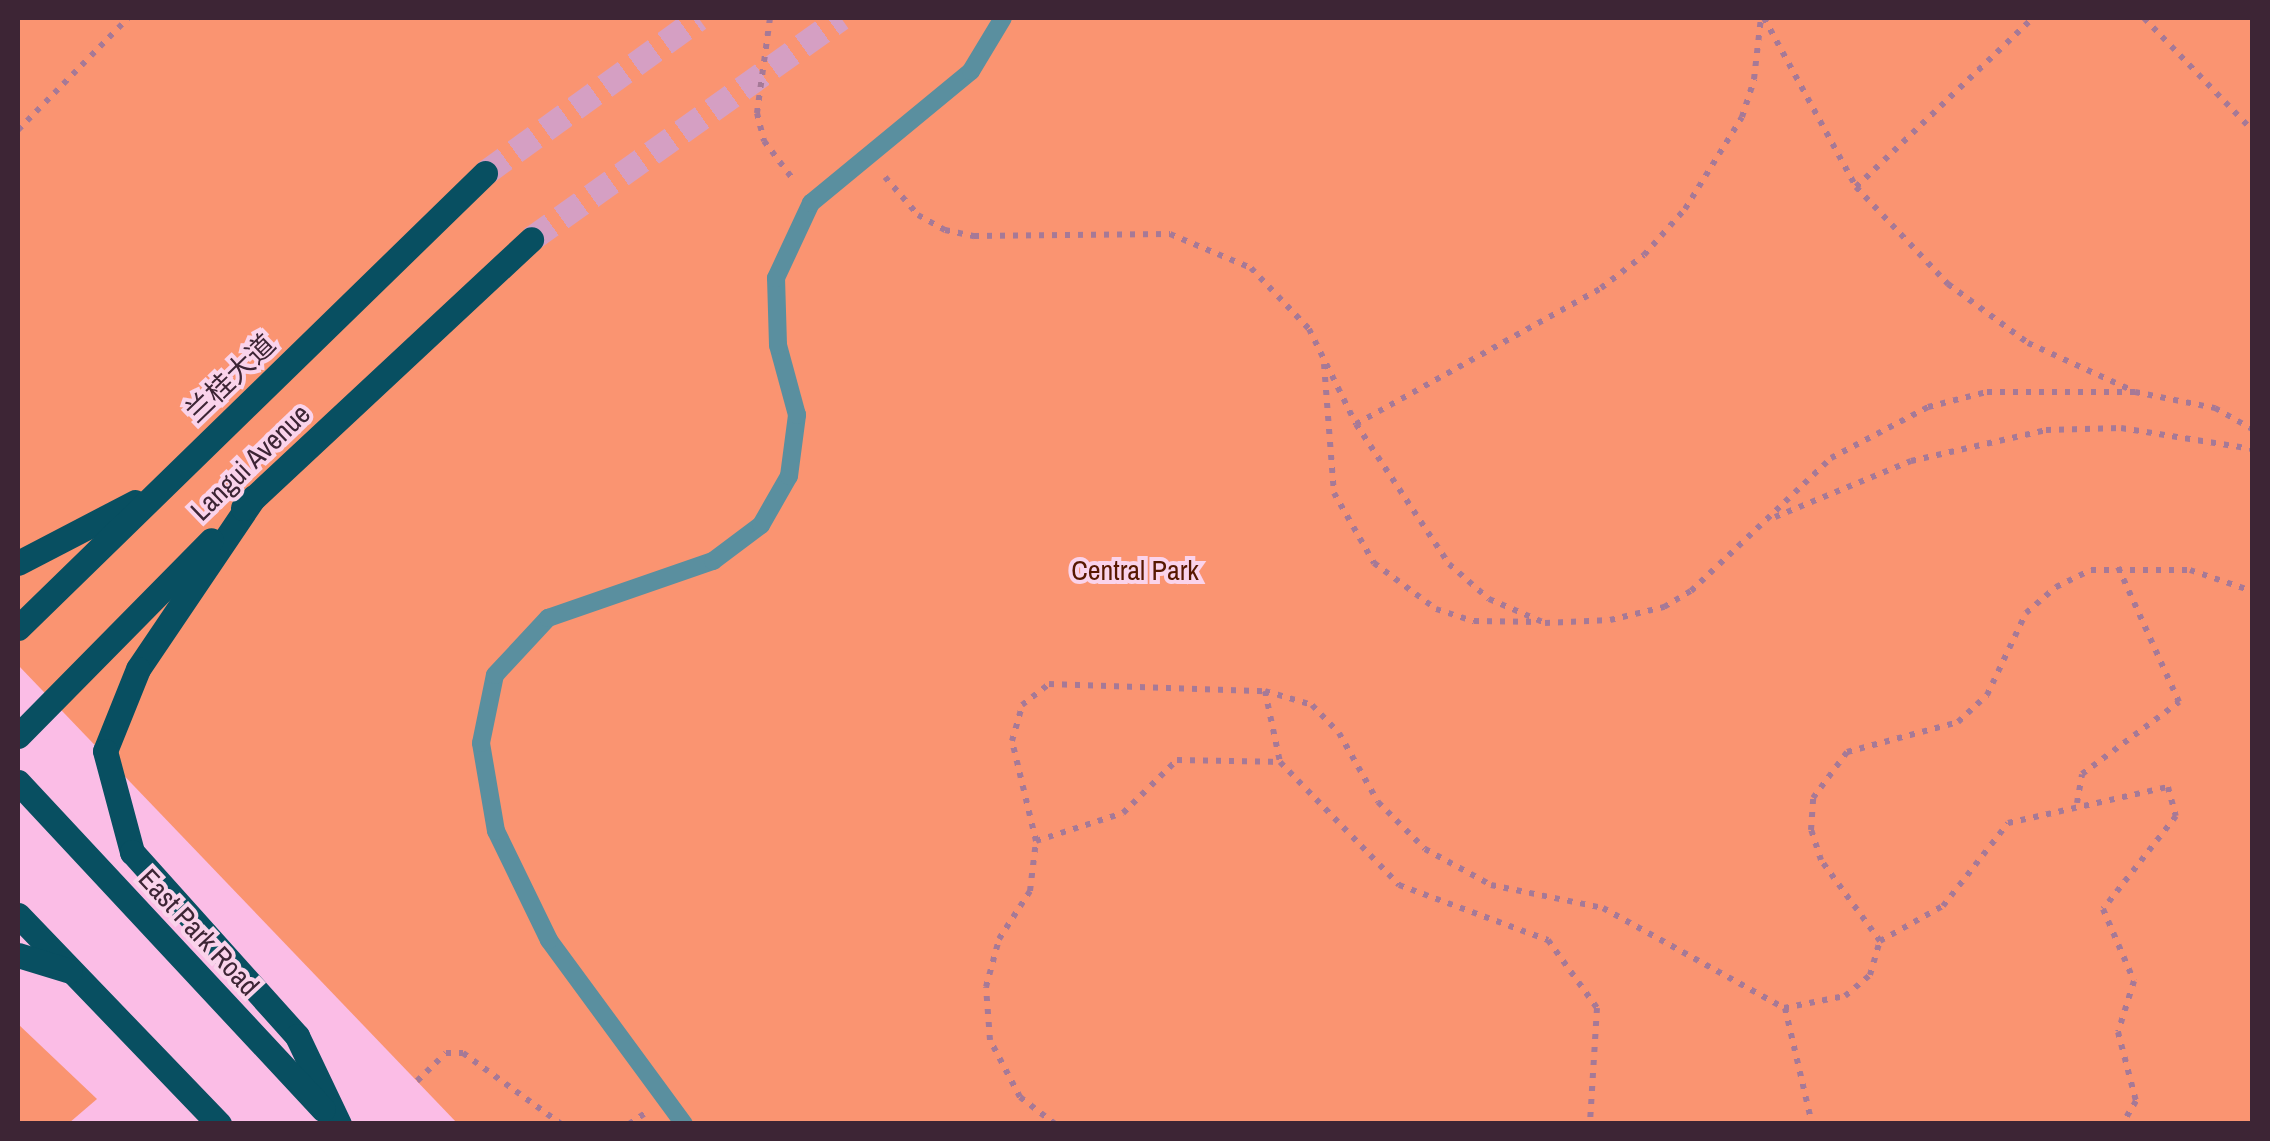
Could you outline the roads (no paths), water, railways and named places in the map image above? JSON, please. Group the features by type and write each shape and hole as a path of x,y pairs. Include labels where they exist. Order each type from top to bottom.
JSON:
{"main road":[{"name":"兰桂大道","path":"18,628 484,173"},
{"name":"Langui Avenue","path":"18,736 254,498 530,238"},
{"path":"18,563 157,490"},
{"path":"254,498 138,669 105,751 132,852 296,1036 338,1124"},
{"name":"East Park Road","path":"18,782 338,1124"},
{"path":"18,915 219,1124"},
{"path":"18,955 72,972"}],"lane":[{"path":"684,1124 549,940 496,831 482,743 495,675 548,618 712,561 761,525 790,476 797,415 778,346 776,278 811,203 972,71 1003,18"}],"tunnel":[{"path":"485,173 699,18"},
{"path":"531,239 841,18"}],"park label":[{"name":"Central Park","path":"1135,570"}]}
